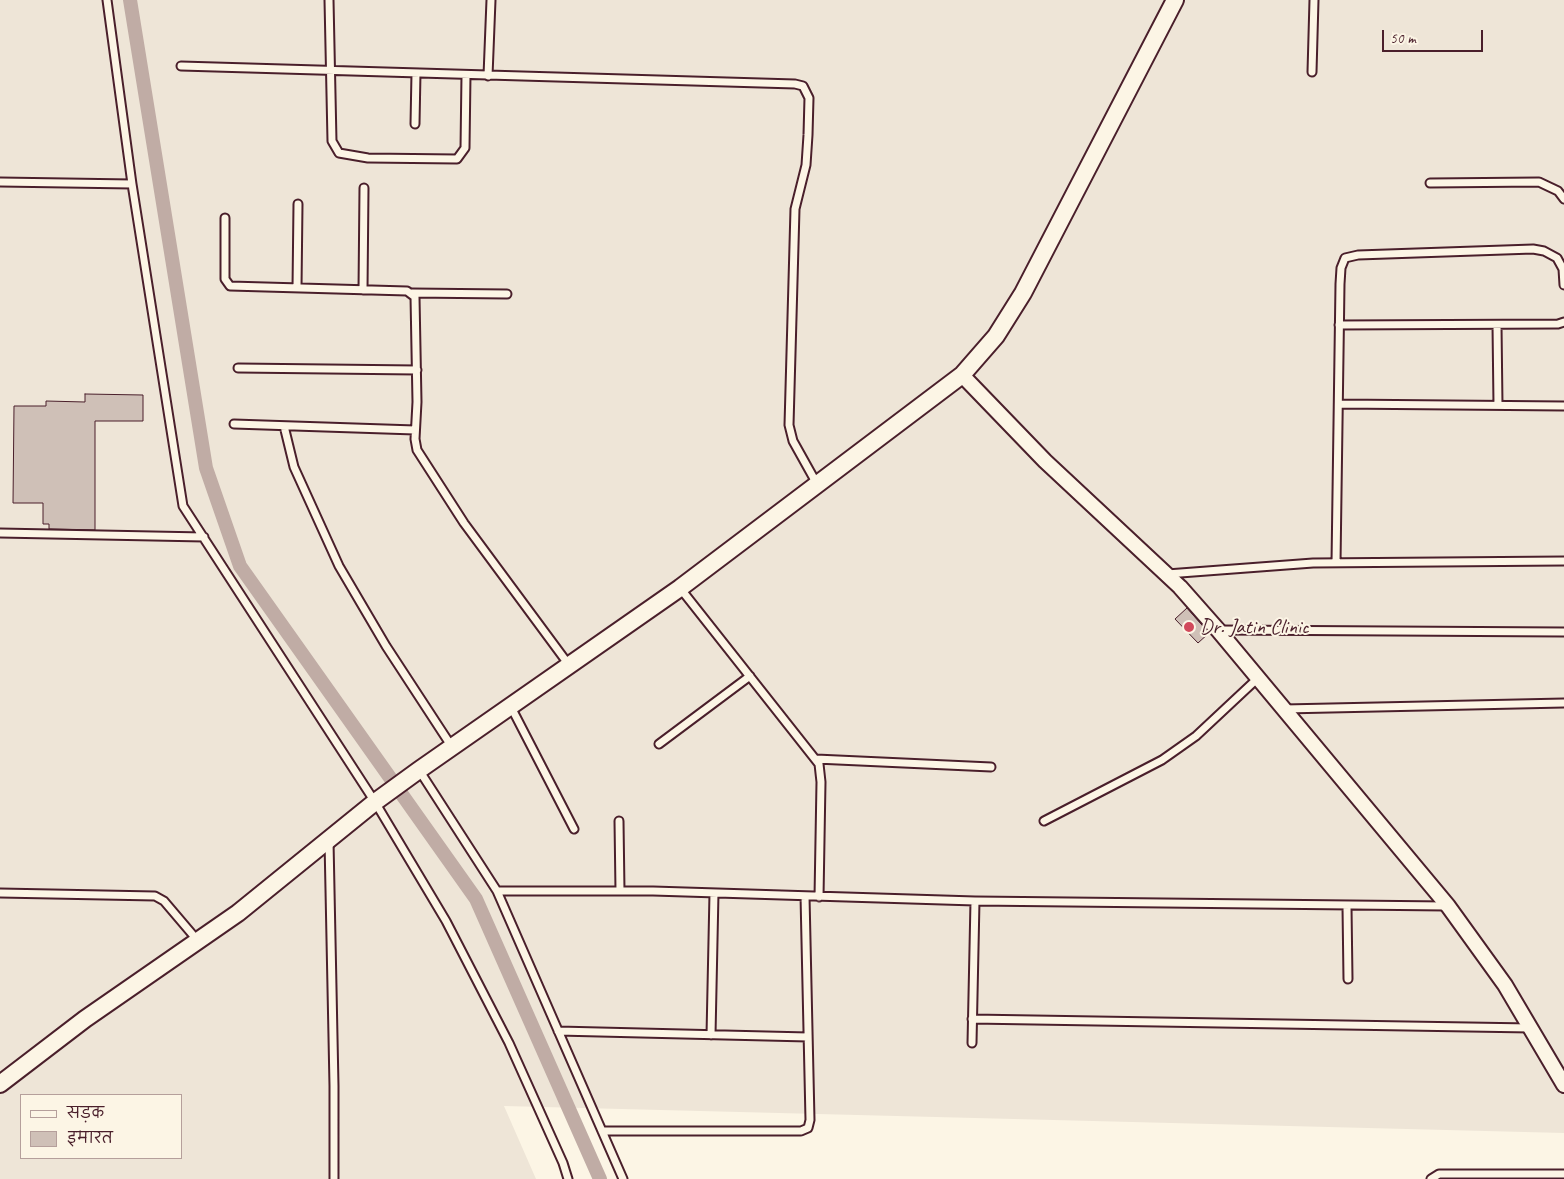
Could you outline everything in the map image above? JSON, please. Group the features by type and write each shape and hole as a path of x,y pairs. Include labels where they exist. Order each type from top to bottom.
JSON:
{"street":[{"path":"0,1084 85,1019 238,914 376,802 680,588 962,375 996,336 1023,293 1175,0"},
{"path":"962,375 1045,461 1166,574 1218,630 1448,906 1505,985 1563,1080"}],"lane":[{"path":"107,0 132,184 183,506 376,802 446,921 509,1043 563,1163 568,1179"},
{"path":"329,0 329,70 334,148 346,156 368,158 457,158 465,148 466,75"},
{"path":"488,76 491,0"},
{"path":"1312,72 1314,0"},
{"path":"181,66 795,84 807,89 809,98 806,165 795,209 789,425 793,441 817,484"},
{"path":"415,124 416,73"},
{"path":"0,182 132,184"},
{"path":"1430,183 1539,182 1558,191 1564,199"},
{"path":"363,290 364,188"},
{"path":"297,288 298,204"},
{"path":"225,218 225,279 228,285 412,293 507,294"},
{"path":"1336,563 1339,325 1341,268 1346,258 1351,256 1533,249 1551,254 1562,260 1564,285"},
{"path":"412,293 416,302 417,370 415,430 417,450 464,523 570,665"},
{"path":"1339,325 1497,325 1558,324 1564,322"},
{"path":"1497,325 1498,405"},
{"path":"238,368 417,370"},
{"path":"1339,404 1564,406"},
{"path":"234,424 415,430"},
{"path":"284,426 294,467 339,566 386,646 452,747"},
{"path":"0,533 204,537"},
{"path":"1166,574 1336,563 1564,561"},
{"path":"680,588 816,759 820,769 821,782 819,897"},
{"path":"1218,630 1564,632"},
{"path":"659,744 750,676"},
{"path":"1044,820 1162,760 1196,736 1258,678"},
{"path":"1283,709 1564,703"},
{"path":"510,706 574,829"},
{"path":"816,759 991,767"},
{"path":"415,773 497,891 623,1179"},
{"path":"619,820 620,891"},
{"path":"329,840 334,1179"},
{"path":"497,891 620,891 976,901 1448,906"},
{"path":"0,893 156,896 164,901 199,941"},
{"path":"711,1035 714,893"},
{"path":"602,1131 805,1131 810,1120 805,896"},
{"path":"972,1043 976,901"},
{"path":"1347,906 1348,979"},
{"path":"972,1019 1532,1028"},
{"path":"558,1031 808,1037"},
{"path":"1432,1179 1439,1174 1496,1176 1564,1174"}],"shaded area":[{"path":"0,0 1564,0 1564,1133 504,1106 536,1179 0,1179"}],"building":[{"path":"85,394 143,395 143,421 95,421 95,530 49,529 49,524 43,524 43,503 13,503 14,406 46,406 46,401 85,402"},
{"path":"1187,608 1209,633 1198,643 1175,619"}],"waterway":[{"path":"130,0 206,468 240,566 476,899 600,1179"}],"place":[{"name":"Dr. Jatin Clinic","path":"1189,627"}]}
